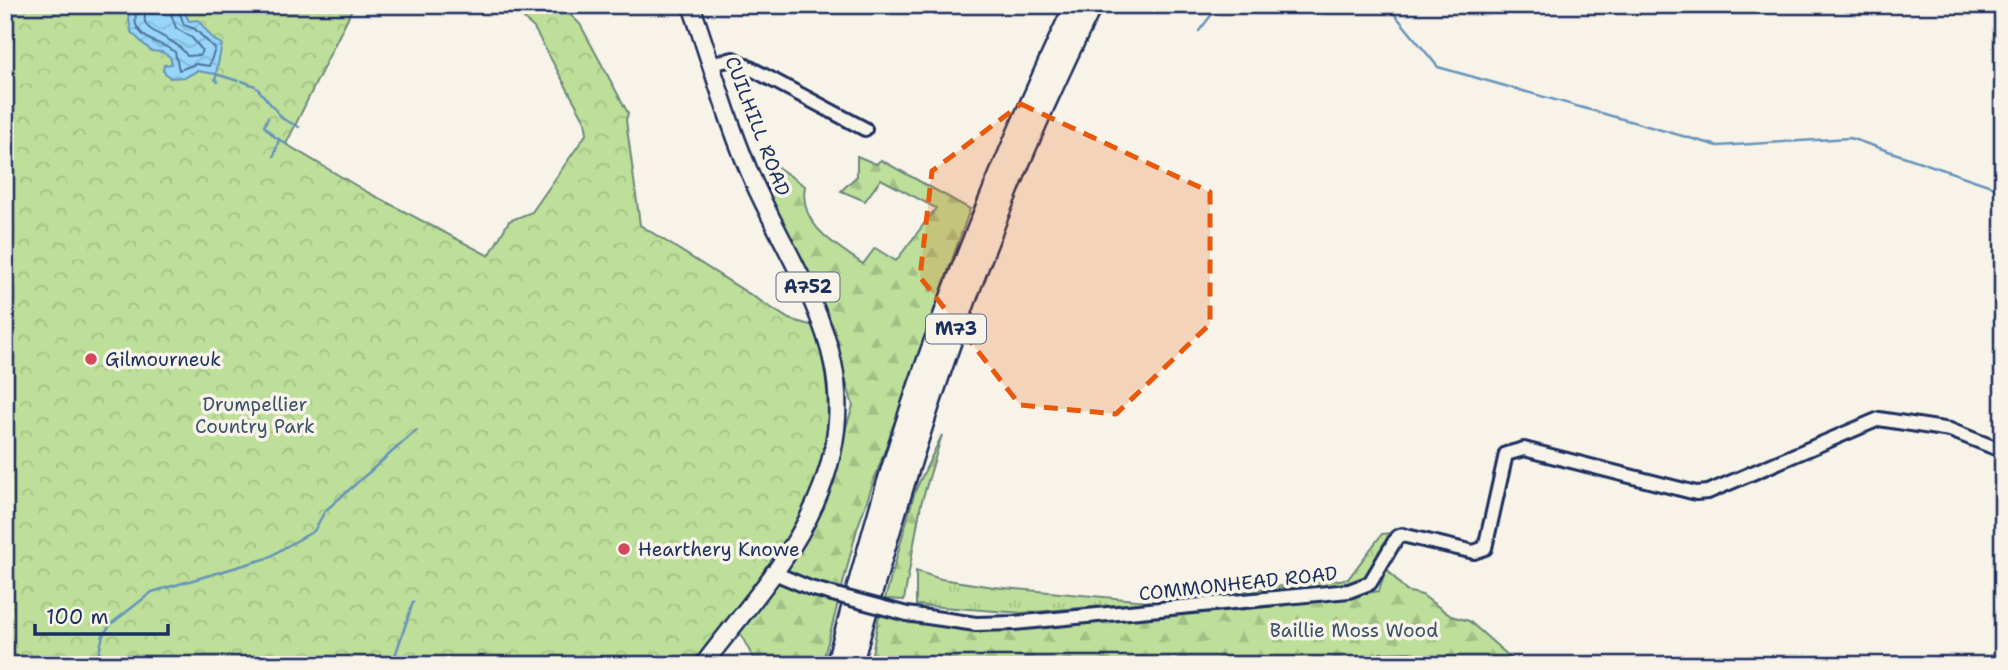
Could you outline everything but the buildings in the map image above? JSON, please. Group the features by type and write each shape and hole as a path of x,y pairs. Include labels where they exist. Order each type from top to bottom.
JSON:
{"highway":[{"name":"M73","path":"836,665 890,474 952,290 1020,122 1074,5"},
{"name":"M73","path":"852,665 911,460 950,344 1030,141 1092,5"}],"main road":[{"name":"CUILHILL ROAD","path":"691,5 756,185 815,302 827,336 835,377 834,438 825,478 801,532 772,572"},
{"name":"A752","path":"703,665 772,572"}],"street":[{"path":"711,64 733,59 865,129"},
{"name":"COMMONHEAD ROAD","path":"772,572 810,588 907,614 976,624 1014,623 1349,591 1370,583 1397,537 1402,535 1481,552 1485,548 1506,454 1524,449 1696,493 1708,492 1879,419 1950,430 2003,452"},
{"path":"1999,665 2003,651"}],"highlighted area":[{"path":"1021,104 1210,192 1210,324 1116,414 1020,405 920,277 932,171"}],"green space":[{"name":"Drumpellier Country Park","path":"5,5 354,5 286,144 367,192 489,256 509,221 532,212 587,133 585,121 534,28 509,5 560,5 580,24 628,113 626,120 640,225 789,319 814,326 822,358 828,424 823,458 815,483 803,509 770,564 699,665 5,665"},
{"path":"857,156 876,164 881,160 970,209 857,529 822,665 757,665 739,631 812,531 853,406 829,322 768,194 774,165 805,186 807,212 821,232 863,264 875,248 896,261 936,208 881,179 865,201 841,191 857,176"},
{"path":"942,435 921,504 904,600 885,599 915,491"},
{"path":"1392,533 1364,577 1347,585 1226,595 1348,579 1382,534"},
{"name":"Baillie Moss Wood","path":"1386,568 1406,591 1422,595 1451,616 1469,621 1519,665 1414,665 1411,652 1380,653 1376,665 870,665 879,615 959,629 999,630 1294,604 1379,591"},
{"path":"916,571 941,579 994,587 1154,602 1022,613 916,605"},
{"path":"1226,595 1219,597 1154,602"},
{"path":"1385,657 1407,657 1408,665 1382,665"}],"water":[{"path":"127,5 181,5 189,21 198,20 214,40 222,44 216,74 197,71 186,77 170,78 163,71 164,65 172,64 170,57 162,52 151,51 131,32"}],"waterway":[{"path":"1199,31 1219,5"},
{"path":"1387,5 1438,67 1718,146 1850,138 2003,190"},
{"path":"216,74 238,81"},
{"path":"217,75 215,79 218,82"},
{"path":"242,81 255,86"},
{"path":"257,88 283,119 299,127"},
{"path":"268,118 264,126 275,137"},
{"path":"277,138 286,144"},
{"path":"274,156 279,139"},
{"path":"289,545 314,531 325,511 417,430"},
{"path":"96,665 103,635 111,624 152,592 268,558 287,546"},
{"path":"392,665 413,602"}],"place":[{"name":"Gilmourneuk","path":"91,359"},
{"name":"Hearthery Knowe","path":"624,549"}]}
